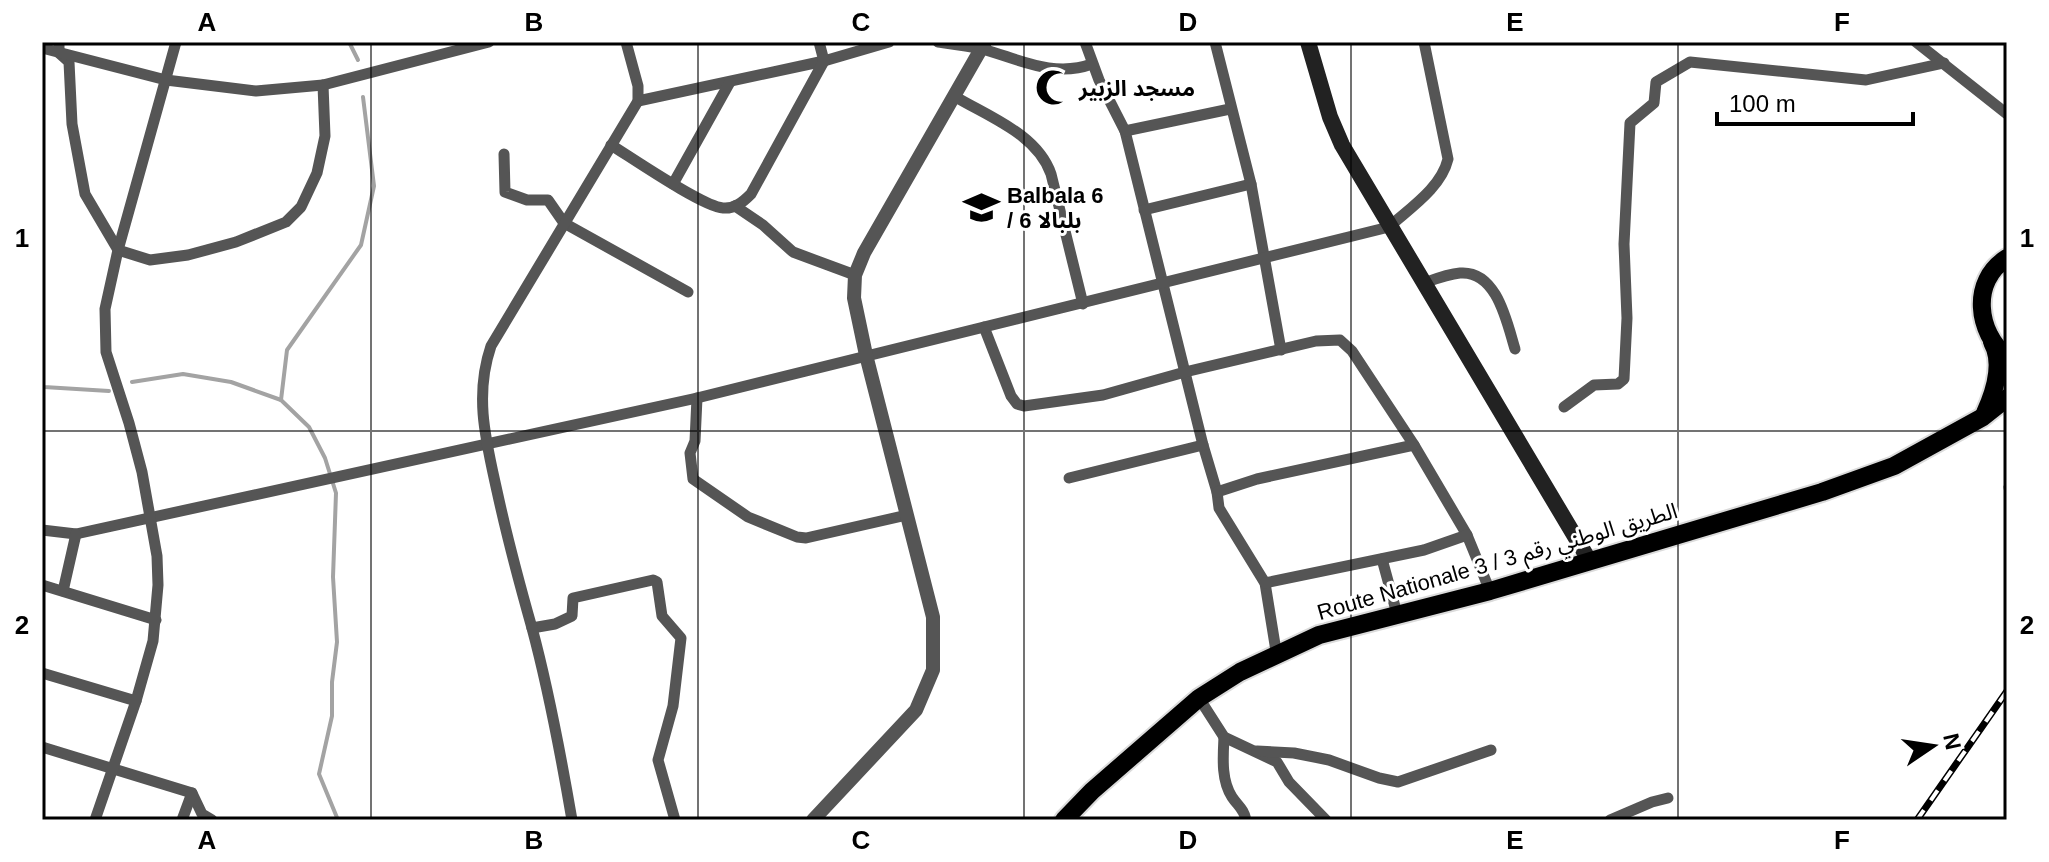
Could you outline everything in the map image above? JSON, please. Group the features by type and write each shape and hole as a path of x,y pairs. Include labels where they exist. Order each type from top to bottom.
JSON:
{"highway":[{"path":"1983,417 1992,399 1997,351 1983,320 1982,299 1988,279 2007,258"},
{"path":"1991,340 2007,357"},
{"path":"1983,417 2007,398"},
{"name":"Route Nationale 3 / الطريق الوطني رقم 3","path":"1064,820 1092,791 1199,698 1240,672 1319,635 1490,591 1822,492 1894,466 1983,417"}],"main road":[{"path":"1308,42 1330,117 1342,145 1589,560"}],"street":[{"path":"95,820 136,701 156,620 157,556 151,517 129,423 106,352 105,309 118,250 176,42"},
{"path":"572,820 552,713 517,580 487,445 481,403 485,364 491,346 638,101 638,86 626,42"},
{"path":"611,145 716,207 726,209 735,206 751,194 824,61 819,42"},
{"path":"638,101 824,61 873,44 889,42"},
{"path":"938,42 984,46 1046,69 1079,69 1092,64"},
{"path":"1085,42 1092,64 1125,131 1219,508 1265,583 1277,657"},
{"path":"1215,42 1251,184 1281,350"},
{"path":"42,530 76,534 697,398 1389,227 1433,187 1445,170 1448,159 1424,42"},
{"path":"1916,42 2007,114"},
{"path":"42,48 59,48 166,80 256,91 323,85 484,43"},
{"path":"813,820 916,710 933,670 933,617 866,355 854,298 855,275 864,253 984,46"},
{"path":"59,48 69,62 72,124 85,194 118,250 150,260 188,255 236,242 286,222 301,207 317,173 325,136 323,85"},
{"path":"1564,407 1594,385 1618,384 1624,379 1627,318 1624,244 1630,123 1654,103 1656,82 1690,62 1866,80 1944,63"},
{"path":"673,184 730,82"},
{"path":"954,96 1022,136 1044,155 1083,304"},
{"path":"1125,131 1230,109"},
{"path":"504,154 505,192 527,200 548,200 564,223 688,292"},
{"path":"1144,210 1251,184"},
{"path":"735,206 763,225 793,252 855,275"},
{"path":"1424,283 1462,272 1479,277 1499,303 1515,349"},
{"path":"984,327 1011,396 1017,404 1024,406 1103,395 1326,339 1340,340 1346,344 1414,445 1467,535 1490,591"},
{"path":"697,398 695,441 690,453 693,479 748,517 779,531 806,538 907,515"},
{"path":"1069,478 1203,445"},
{"path":"1217,492 1257,479 1414,445"},
{"path":"63,591 76,534"},
{"path":"1265,583 1424,550 1467,535"},
{"path":"1382,559 1397,614"},
{"path":"532,628 555,624 572,616 573,598 584,593 653,580 657,582 662,616 681,638 673,706 658,760 675,820"},
{"path":"42,585 156,620"},
{"path":"42,673 136,701"},
{"path":"1199,698 1224,737 1277,762 1313,815 1326,820"},
{"path":"1224,737 1223,765 1227,783 1246,820"},
{"path":"42,747 192,793 202,814 212,820"},
{"path":"1257,751 1294,753 1329,760 1398,782 1491,750"},
{"path":"182,820 192,793"},
{"path":"1610,820 1668,798"}],"waterway":[{"path":"349,42 358,60"},
{"path":"281,400 287,350 361,245 374,186 363,97"},
{"path":"132,382 183,374 231,382 281,400 309,427 325,458 336,493 333,577 337,642 332,716 319,774 338,820"},
{"path":"42,384 44,387 109,391"},
{"path":"2005,487 2007,493"}],"railway":[{"path":"1917,820 2007,691"}],"place":[{"name":"مسجد الزبير","path":"1053,88"},
{"name":"Balbala 6 / بلبالا 6","path":"981,208"}]}
